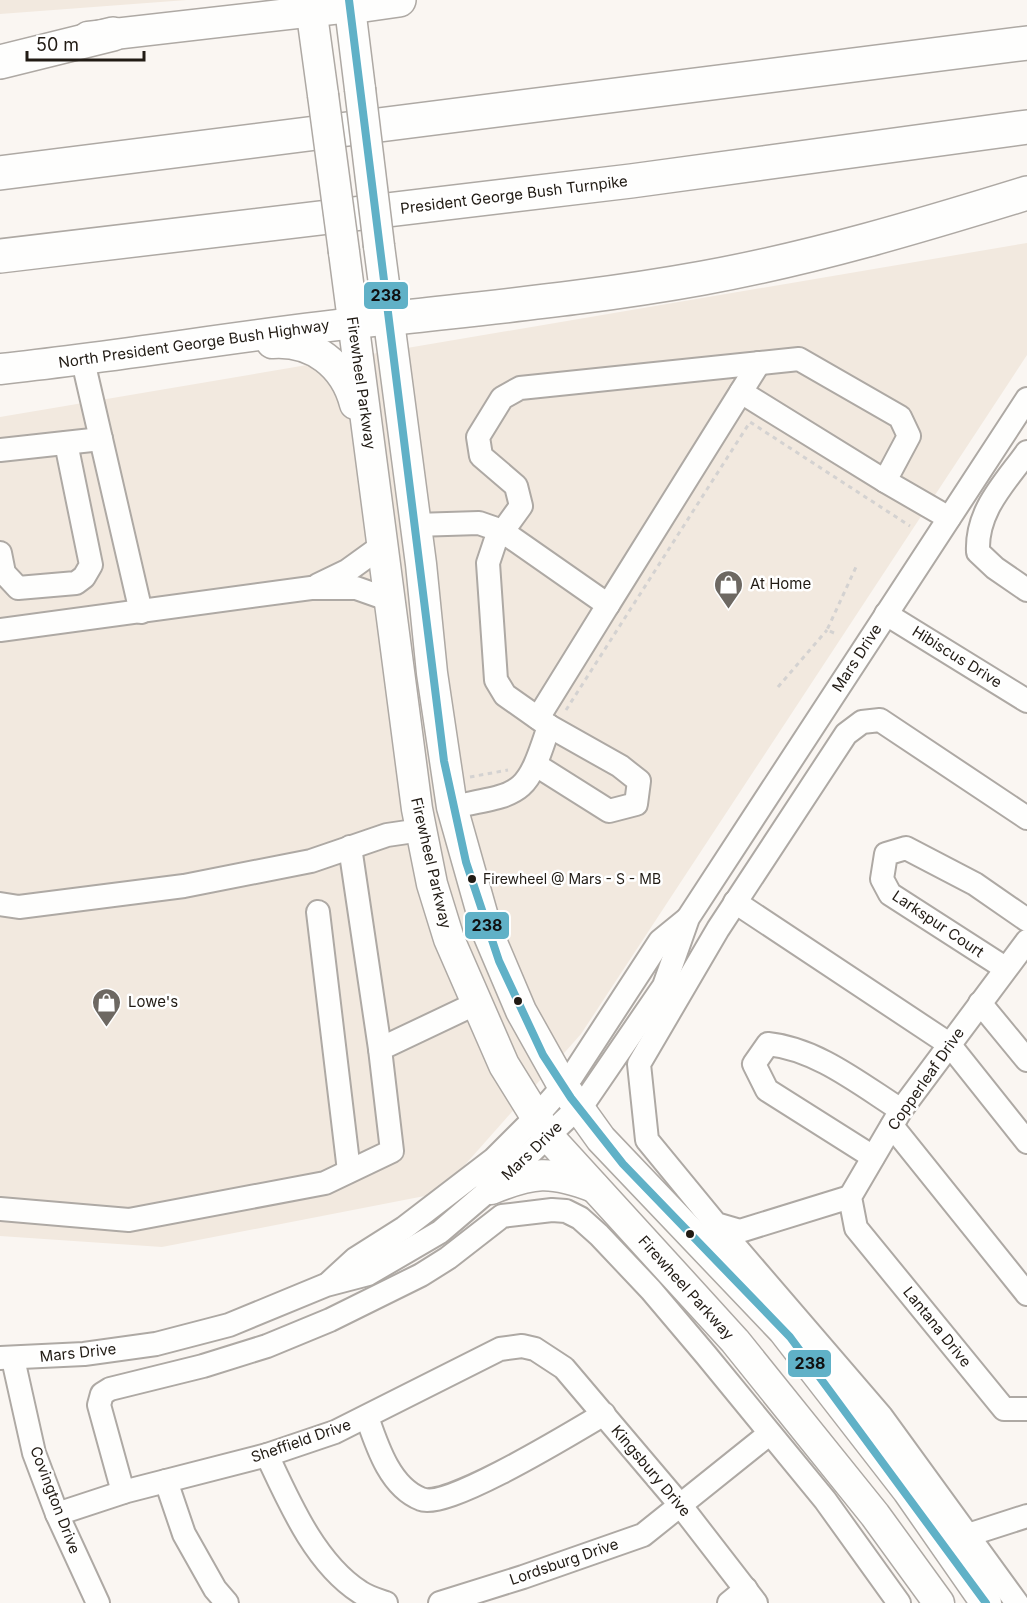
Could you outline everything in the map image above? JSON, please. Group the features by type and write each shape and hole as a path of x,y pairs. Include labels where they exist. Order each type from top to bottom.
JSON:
{"highway":[{"path":"350,3 399,0"},
{"path":"0,62 113,34"},
{"path":"0,173 1027,43"},
{"name":"President George Bush Turnpike","path":"0,256 620,183 1027,127"},
{"path":"388,319 544,301 702,278 830,251 1027,193"}],"main road":[{"path":"0,48 311,6 350,3 432,673 452,807 487,931 521,1011 570,1096 601,1139 783,1330 908,1491 986,1603"},
{"name":"Firewheel Parkway","path":"311,6 384,545 409,766 432,884 449,939 504,1065 542,1126 750,1360 874,1515 939,1603"},
{"name":"North President George Bush Highway","path":"0,369 83,361 159,347 388,319"},
{"path":"159,347 192,351 283,342 310,347 332,362 346,378 359,418 368,434"},
{"path":"419,820 452,807"},
{"path":"491,1189 522,1177 547,1173 560,1174 597,1188"}],"street":[{"path":"536,765 609,811 636,804 639,781 549,719 505,696 496,680 488,563 502,531 521,506 516,486 481,456 478,437 502,398 520,388 799,359 900,417 909,436 885,481"},
{"path":"83,361 141,612"},
{"path":"452,807 510,794 525,784 536,765 549,719 608,605 759,363"},
{"path":"741,392 949,518"},
{"name":"Mars Drive","path":"6,1358 84,1354 156,1344 229,1325 326,1285 368,1274 440,1232 491,1189 542,1126 664,986 688,918 1027,399"},
{"path":"0,450 101,439"},
{"path":"1,566 18,588 76,583 84,577 91,565 66,443"},
{"path":"1027,452 987,508 977,533 978,552 995,568 1027,590"},
{"path":"416,533 502,531 608,605"},
{"path":"311,588 347,571 384,545"},
{"path":"91,565 129,561"},
{"path":"0,630 311,588 356,588 390,600"},
{"name":"Hibiscus Drive","path":"886,614 1027,700"},
{"path":"1017,1603 881,1416 647,1140 639,1064 735,902 846,734 862,722 880,720 1027,818"},
{"path":"0,904 19,907 184,886 310,861 350,847 374,830 419,820"},
{"path":"0,1209 129,1220 326,1183 392,1151 380,1049 350,847"},
{"name":"Larkspur Court","path":"1005,968 890,894 882,879 886,854 906,848 975,884 1027,920"},
{"path":"735,902 949,1044 1027,1142"},
{"path":"318,912 349,1171"},
{"name":"Copperleaf Drive","path":"850,1197 897,1118 949,1044 1027,941"},
{"path":"380,1049 477,1003"},
{"path":"980,1003 1027,1060"},
{"path":"873,1157 767,1090 754,1064 768,1044 791,1046 824,1062 897,1118 1027,1294"},
{"name":"Mars Drive","path":"326,1285 355,1259 404,1228 542,1126"},
{"path":"716,1224 740,1231 850,1197"},
{"name":"Lantana Drive","path":"850,1197 856,1228 1004,1408 1027,1410"},
{"path":"123,1492 101,1417 99,1400 102,1394 110,1389 256,1350 330,1320 430,1269 502,1216 542,1211 566,1211 580,1218 599,1235 651,1290 825,1500 899,1603"},
{"name":"Sheffield Drive","path":"57,1514 123,1492 267,1455 335,1432 500,1349 522,1346 535,1349"},
{"name":"Kingsbury Drive","path":"535,1349 564,1368 604,1414 681,1506 744,1598"},
{"name":"Covington Drive","path":"6,1358 34,1453 57,1514 98,1603"},
{"path":"367,1417 381,1457 396,1477 414,1496 431,1502 455,1495 491,1477 604,1414"},
{"name":"Lordsburg Drive","path":"440,1603 643,1535 769,1434"},
{"path":"267,1455 295,1514 322,1556 360,1592 386,1603"},
{"path":"166,1481 184,1534 216,1589 227,1603"},
{"path":"968,1535 1027,1516"}],"path":[{"path":"549,719 569,708 750,422 910,526"},
{"path":"778,687 827,630 856,567"},
{"path":"827,630 834,633"},
{"path":"468,777 511,768"}],"shaded area":[{"path":"0,0 187,0 0,14"},
{"path":"1027,243 1027,355 581,1034 440,1193 162,1247 0,1236 0,417"}],"transit line":[{"name":"238","path":"349,0 444,761 466,862 499,961 543,1055 571,1098 623,1164 790,1337 986,1603"}],"place":[{"name":"At Home","path":"729,610"},
{"name":"Firewheel @ Mars - S - MB","path":"472,879"},
{"name":"Lowe's","path":"107,1028"}]}
